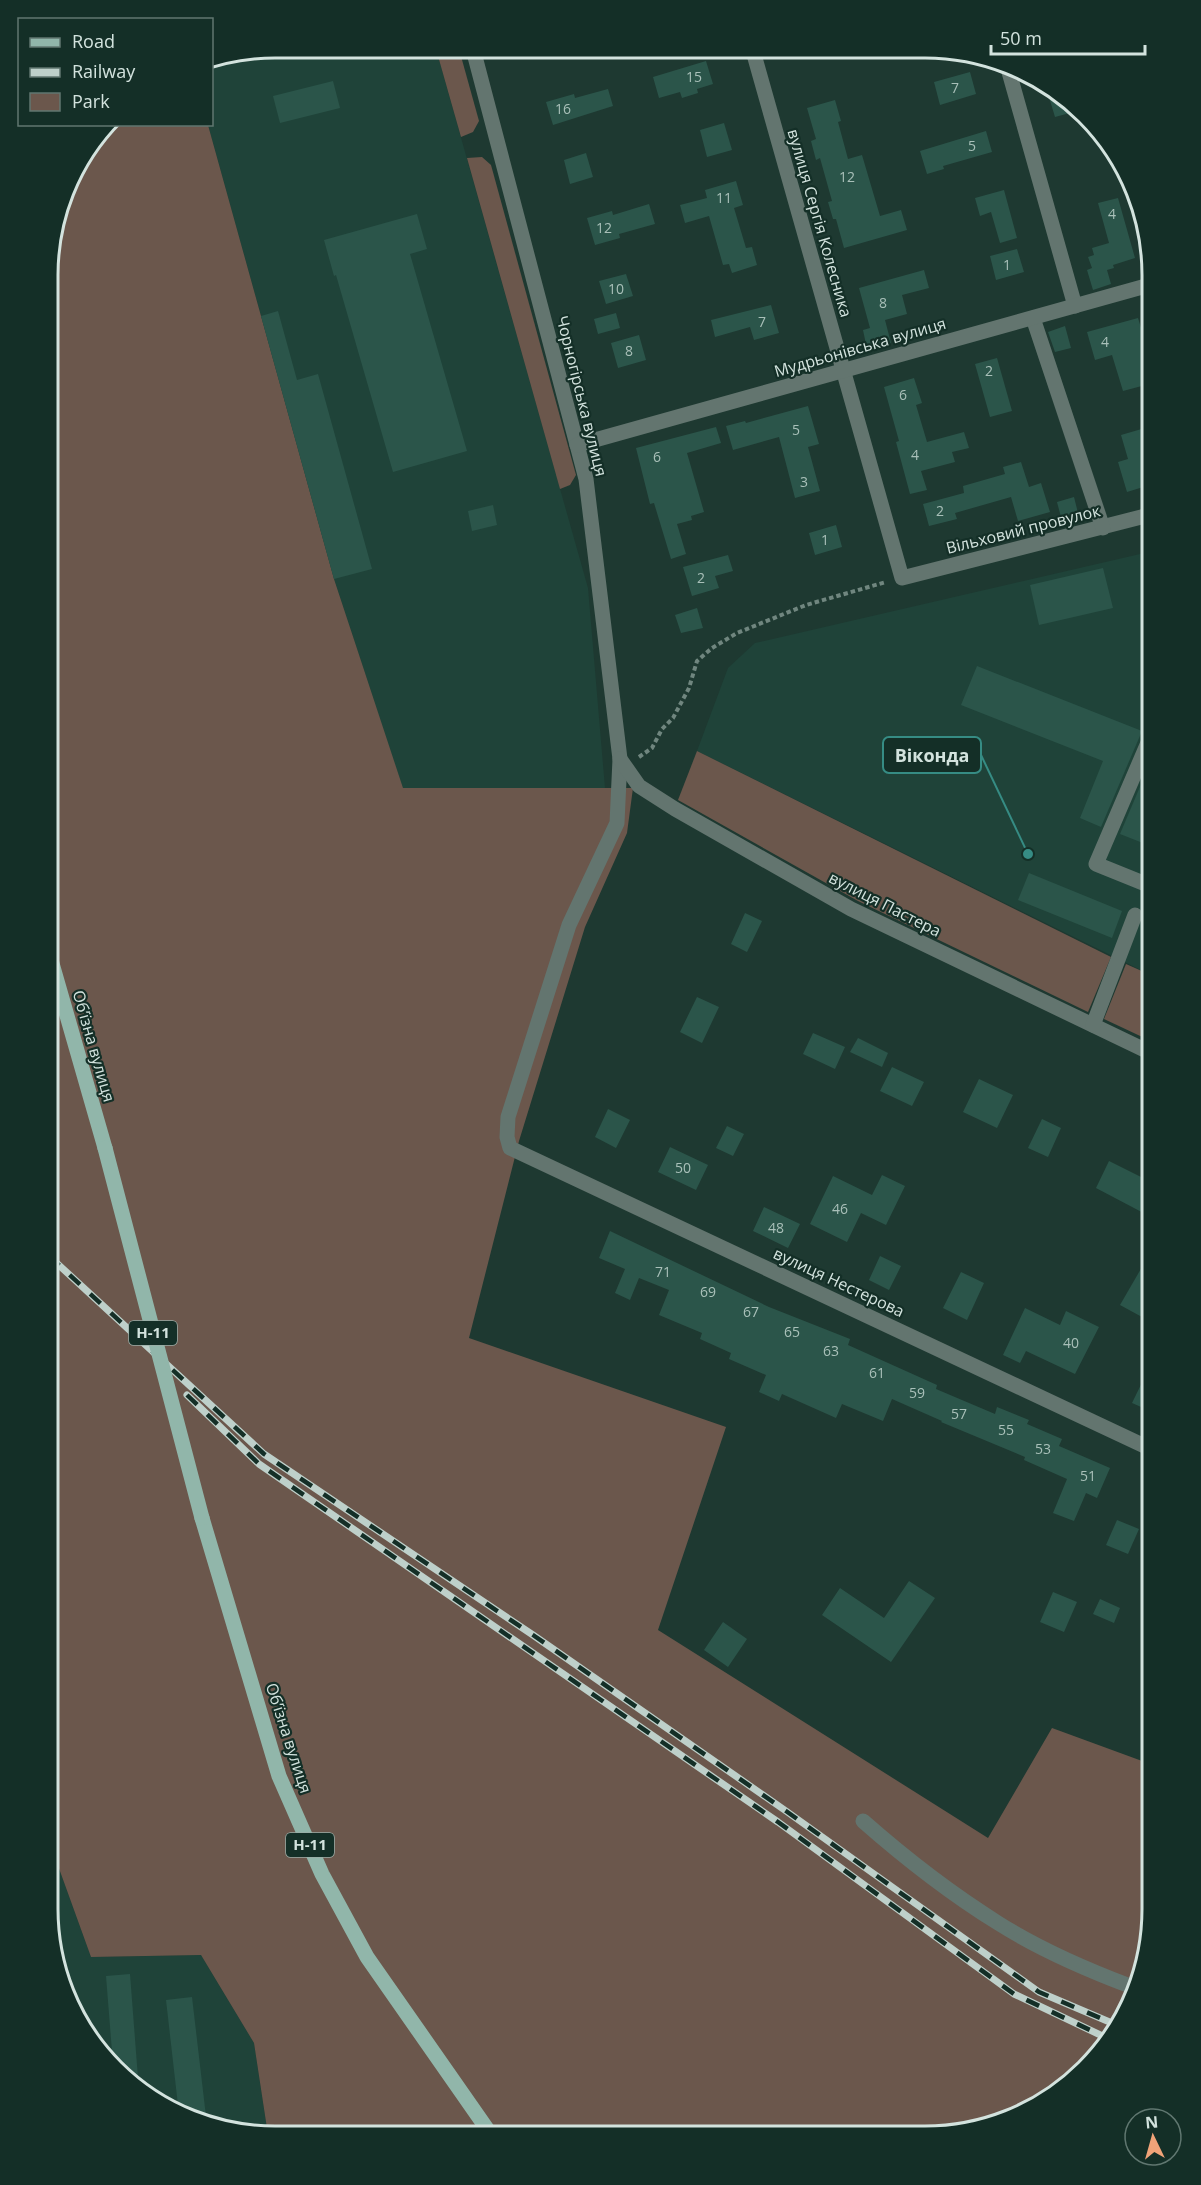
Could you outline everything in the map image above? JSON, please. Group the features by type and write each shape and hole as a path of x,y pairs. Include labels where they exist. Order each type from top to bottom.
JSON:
{"main road":[{"name":"Обʼїзна вулиця","path":"58,984 105,1148 202,1518 279,1776 322,1874 367,1957 485,2126"}],"street":[{"name":"Чорногірська вулиця","path":"475,58 587,486 620,759 617,823 569,925 508,1117 507,1137 510,1148"},
{"name":"вулиця Сергія Колесника","path":"755,58 902,578"},
{"path":"1010,75 1075,306"},
{"name":"Мудрьонівська вулиця","path":"577,445 1142,287"},
{"path":"1033,318 1103,528"},
{"name":"Вільховий провулок","path":"902,578 1142,517"},
{"path":"1142,757 1096,864 1142,883"},
{"name":"вулиця Пастера","path":"620,759 639,786 675,809 851,909 1142,1049"},
{"path":"1093,1025 1135,915"},
{"name":"вулиця Нестерова","path":"510,1148 1142,1445"},
{"path":"863,1821 902,1855 998,1924 1083,1968 1129,1985"}],"path":[{"path":"620,759 641,757 652,747 662,729 673,718 689,688 697,661 712,648 737,633 807,605 902,578"}],"shaded area":[{"path":"275,58 439,58 588,588 605,788 403,789 334,579 208,126 213,126 213,68 247,60"},
{"path":"1142,554 1142,971 697,751 728,668 755,643"},
{"path":"58,1866 91,1957 201,1955 254,2043 267,2126 247,2125 219,2119 192,2110 155,2090 132,2073 112,2053 95,2030 81,2006 70,1979 60,1938"}],"green space":[{"path":"439,58 462,58 479,121 473,132 461,137"},
{"path":"118,126 208,126 334,579 403,788 633,788 627,833 585,927 519,1141 469,1338 726,1427 658,1630 988,1838 1052,1728 1142,1761 1142,1924 1135,1966 1120,2006 1098,2042 1069,2073 1046,2090 1009,2110 982,2119 940,2126 267,2126 254,2043 201,1955 91,1957 58,1866 58,275 60,247 75,192 95,155"},
{"path":"482,157 491,165 576,475 570,485 560,489 467,158"},
{"path":"697,751 1111,957 1088,1012 858,901 678,800"},
{"path":"1126,964 1142,971 1142,1037 1104,1019"}],"building":[{"path":"706,61 713,84 697,89 698,93 682,98 680,92 659,98 653,77"},
{"path":"970,72 976,94 940,105 934,82"},
{"path":"333,81 340,108 280,123 273,96"},
{"path":"608,89 613,106 553,125 546,102 574,94 575,98"},
{"path":"1049,97 1070,113 1055,117"},
{"path":"835,100 841,121 838,122 848,159 862,155 880,216 901,210 907,230 844,248 836,219 833,219 828,202 832,201 820,158 816,160 811,141 816,139 807,108"},
{"path":"724,123 732,150 707,157 700,130"},
{"path":"986,131 992,152 943,166 944,169 927,174 920,151"},
{"path":"586,153 593,177 570,184 564,160"},
{"path":"736,181 743,205 734,208 746,248 752,247 757,265 732,273 729,264 723,265 709,216 685,223 680,205 707,198 705,190"},
{"path":"1004,190 1017,238 1000,243 991,212 980,216 975,198"},
{"path":"1118,198 1135,258 1113,265 1114,268 1107,270 1111,284 1093,290 1087,270 1092,268 1088,257 1094,255 1092,248 1109,243 1098,203"},
{"path":"649,204 655,224 619,234 620,238 595,245 587,218 612,211 613,215"},
{"path":"417,214 427,249 410,254 467,451 393,472 324,240"},
{"path":"1017,249 1024,272 996,280 990,256"},
{"path":"924,270 929,288 902,295 907,314 885,320 891,343 867,349 863,330 870,328 859,288"},
{"path":"626,274 633,296 606,304 599,281"},
{"path":"771,305 779,333 754,340 750,327 715,337 711,320"},
{"path":"278,311 297,380 318,374 372,569 334,579 261,316"},
{"path":"616,313 620,328 598,334 594,319"},
{"path":"1138,318 1142,331 1142,386 1123,391 1112,355 1095,360 1087,332"},
{"path":"1065,326 1071,348 1055,352 1048,332"},
{"path":"639,335 646,360 618,368 611,343"},
{"path":"997,358 1012,411 990,417 975,364"},
{"path":"914,378 922,403 916,405 927,442 964,432 969,448 952,452 955,462 921,471 927,490 910,494 896,442 899,441 884,387"},
{"path":"808,406 819,444 808,447 820,491 795,498 779,437 733,450 726,426 745,421 746,423"},
{"path":"716,427 721,443 687,453 704,512 691,516 692,520 677,524 686,554 671,559 654,503 650,504 636,448"},
{"path":"1142,429 1142,487 1127,492 1118,462 1128,459 1121,435"},
{"path":"1021,462 1029,487 1041,483 1050,512 1018,521 1011,497 955,513 957,519 929,526 923,504 964,493 963,486 1005,474 1003,467"},
{"path":"1074,497 1080,521 1063,525 1057,502"},
{"path":"493,505 497,525 472,531 468,511"},
{"path":"836,525 842,547 815,555 809,533"},
{"path":"728,555 733,571 715,576 719,588 692,596 683,567"},
{"path":"1103,568 1113,608 1039,625 1030,585"},
{"path":"697,608 703,628 681,633 675,615"},
{"path":"977,666 1142,731 1101,827 1080,818 1103,761 961,705"},
{"path":"1142,782 1142,843 1120,834"},
{"path":"1029,873 1122,911 1112,938 1018,900"},
{"path":"745,913 762,921 747,952 731,944"},
{"path":"697,997 719,1007 702,1043 680,1032"},
{"path":"813,1033 845,1047 835,1069 803,1054"},
{"path":"858,1038 888,1053 882,1067 850,1052"},
{"path":"892,1067 924,1082 912,1106 880,1091"},
{"path":"979,1079 1013,1095 997,1128 963,1112"},
{"path":"608,1109 630,1120 616,1148 595,1137"},
{"path":"1042,1119 1061,1128 1048,1157 1028,1148"},
{"path":"727,1126 744,1134 733,1156 716,1148"},
{"path":"670,1147 708,1165 696,1190 658,1172"},
{"path":"1109,1161 1142,1178 1142,1212 1096,1188"},
{"path":"882,1175 905,1186 886,1225 861,1213 847,1242 810,1224 833,1176 872,1195"},
{"path":"764,1207 800,1224 788,1248 753,1231"},
{"path":"610,1231 769,1307 850,1339 848,1345 937,1385 936,1389 995,1414 997,1407 1029,1420 1027,1424 1062,1439 1059,1446 1110,1468 1097,1498 1086,1493 1074,1521 1053,1513 1067,1479 1024,1460 1025,1457 892,1399 883,1421 842,1404 836,1418 782,1394 779,1401 759,1392 766,1375 729,1359 731,1353 700,1339 702,1333 659,1315 669,1290 639,1278 630,1300 615,1293 625,1269 599,1258"},
{"path":"880,1256 901,1266 889,1290 869,1280"},
{"path":"1142,1267 1142,1317 1120,1305"},
{"path":"961,1272 984,1283 967,1320 943,1308"},
{"path":"1025,1308 1060,1325 1066,1311 1099,1327 1075,1374 1026,1351 1020,1363 1003,1355"},
{"path":"1142,1383 1142,1407 1132,1403"},
{"path":"1117,1520 1139,1529 1128,1554 1106,1545"},
{"path":"909,1581 935,1598 891,1662 822,1615 840,1588 884,1618"},
{"path":"1053,1592 1077,1602 1064,1632 1040,1622"},
{"path":"1100,1599 1120,1608 1114,1623 1093,1614"},
{"path":"723,1622 747,1639 728,1667 704,1650"},
{"path":"130,1974 138,2078 112,2053 106,1976"},
{"path":"192,1997 206,2115 178,2103 166,2000"}],"railway":[{"path":"58,1264 264,1454 533,1635 786,1811 1039,1992 1110,2022"},
{"path":"187,1395 259,1464 778,1822 1014,1994 1102,2036"}],"place":[{"name":"Віконда","path":"1028,854"}]}
